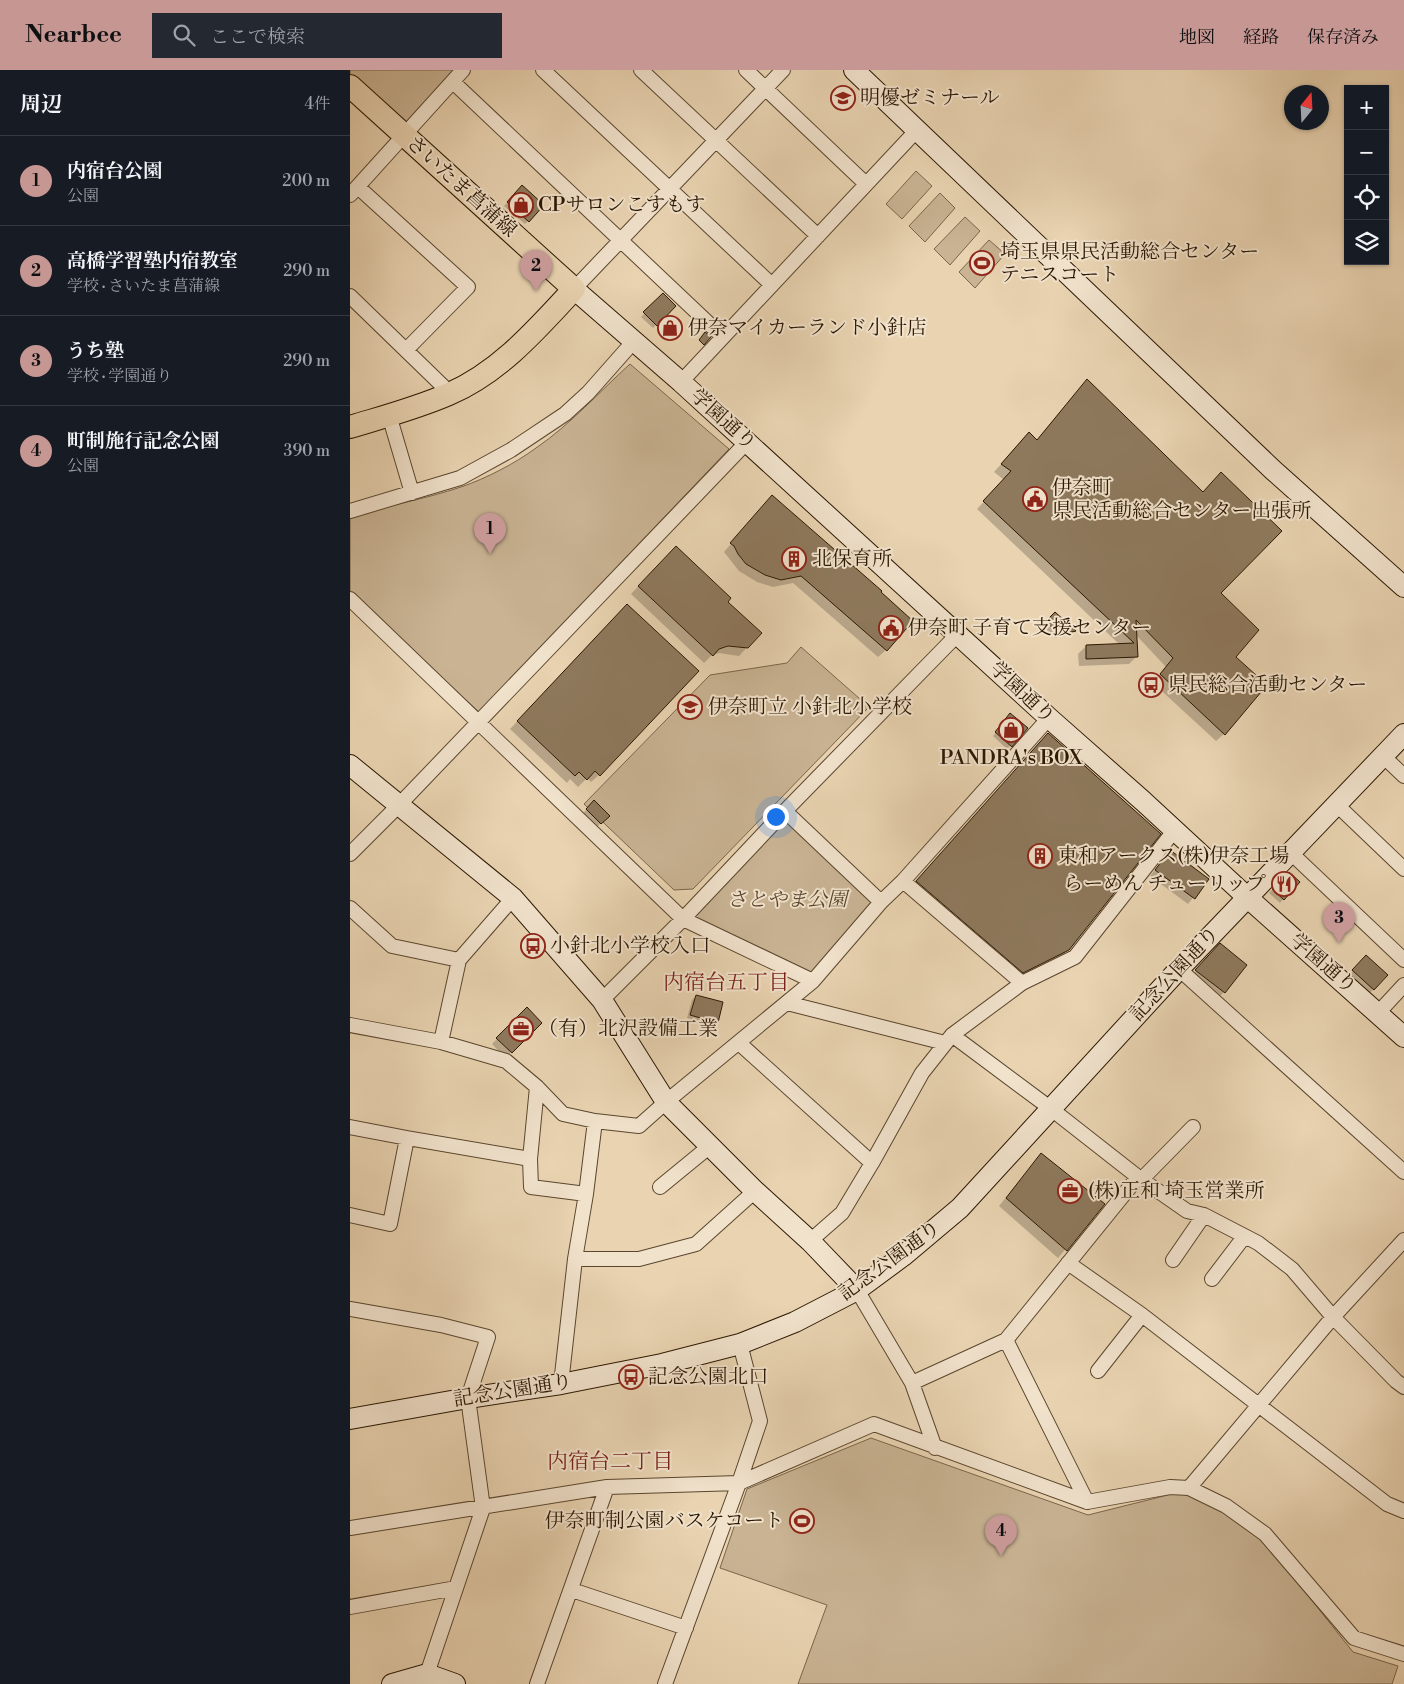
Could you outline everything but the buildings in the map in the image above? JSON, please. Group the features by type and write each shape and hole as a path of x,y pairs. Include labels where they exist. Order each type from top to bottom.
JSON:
{"main road":[{"name":"さいたま菖蒲線","path":"350,86 574,289"},
{"path":"350,427 425,404 450,393 491,370 529,337 574,289"}],"street":[{"path":"406,350 468,287 354,191 463,70"},
{"path":"543,70 772,285"},
{"path":"641,70 818,236"},
{"path":"746,70 866,184"},
{"path":"574,289 782,70"},
{"path":"854,70 1273,470 1404,588"},
{"path":"453,82 724,337"},
{"path":"681,382 917,130"},
{"name":"学園通り","path":"574,289 681,382 1049,718 1404,1037"},
{"path":"350,296 450,393"},
{"path":"350,511 460,478 529,440 566,414 588,393 634,341"},
{"path":"389,415 412,493"},
{"path":"350,854 746,442"},
{"path":"350,599 683,919 813,981"},
{"path":"602,1000 683,919 785,811 958,634"},
{"path":"350,1025 442,1042 506,1061 563,1114 595,1121 639,1126 813,981 881,902 1049,718"},
{"name":"記念公園通り","path":"350,1419 561,1384 662,1364 740,1344 795,1322 857,1290 903,1256 960,1208 1179,969 1404,734"},
{"path":"1383,756 1404,776"},
{"path":"350,765 513,898 602,1000 666,1102 755,1191 810,1241 857,1290 912,1383 934,1448"},
{"path":"1337,805 1404,869"},
{"path":"785,811 881,902"},
{"path":"810,1241 842,1213 922,1072 949,1039 1022,983 1075,957 1174,831"},
{"path":"1291,853 1404,960"},
{"path":"902,881 1022,983"},
{"path":"442,1042 459,960 513,898"},
{"path":"350,908 392,946 459,960"},
{"path":"1179,969 1404,1172"},
{"path":"1378,1013 1404,985"},
{"path":"787,1003 949,1039 1050,1108 1140,1178 1187,1211 1204,1215 1258,1243 1292,1269 1333,1317 1396,1382 1404,1387"},
{"path":"739,1043 872,1163"},
{"path":"536,1087 530,1159 531,1187 586,1194"},
{"path":"561,1384 575,1259 586,1194 595,1121"},
{"path":"350,1127 530,1159"},
{"path":"912,1383 1006,1340 1140,1178 1193,1127"},
{"path":"350,1215 390,1224 407,1138"},
{"path":"660,1187 710,1146"},
{"path":"575,1259 639,1259 696,1244 755,1191"},
{"path":"1173,1260 1204,1215"},
{"path":"1212,1278 1244,1237"},
{"path":"1189,1488 1333,1317 1404,1240"},
{"path":"1068,1263 1142,1316 1387,1504 1404,1511"},
{"path":"350,1309 441,1325 488,1337 468,1398 483,1508 427,1674"},
{"path":"1098,1371 1142,1316"},
{"path":"1006,1340 1086,1502"},
{"path":"664,1684 739,1483 760,1421 740,1344"},
{"path":"350,1528 607,1487 739,1483 874,1424 934,1448 1086,1502 1170,1487 1189,1488 1226,1506 1265,1534 1354,1638 1404,1654"},
{"path":"537,1684 572,1590 607,1487"},
{"path":"350,1607 456,1588"},
{"path":"572,1590 686,1628"},
{"path":"392,1684 427,1674 455,1684"}],"green space":[{"path":"350,70 463,70 404,136 350,86"},
{"path":"916,171 932,186 902,219 886,204"},
{"name":"埼玉県県民活動総合センター テニスコート","path":"940,193 955,208 925,242 909,226"},
{"name":"埼玉県県民活動総合センター テニスコート","path":"965,217 980,231 950,265 934,249"},
{"name":"埼玉県県民活動総合センター テニスコート","path":"989,240 1005,254 975,288 959,272"},
{"path":"630,364 729,449 479,712 350,592 350,516 461,487 509,465 528,454 561,429"},
{"path":"801,647 869,707 693,889 674,890 584,804 710,675 787,663"},
{"name":"さとやま公園","path":"785,811 881,902 813,981 683,919"},
{"path":"871,1438 1088,1515 1176,1493 1193,1496 1223,1511 1267,1544 1353,1652 1398,1666 1392,1684 798,1684 827,1605 720,1568 747,1489"}],"place":[{"name":"明優ゼミナール","path":"843,98"},
{"name":"CPサロンこすもす","path":"521,205"},
{"name":"埼玉県県民活動総合センター テニスコート","path":"982,263"},
{"name":"高橋学習塾内宿教室","path":"536,291"},
{"name":"伊奈マイカーランド小針店","path":"670,328"},
{"name":"伊奈町 県民活動総合センター出張所","path":"1035,499"},
{"name":"内宿台公園","path":"490,554"},
{"name":"北保育所","path":"794,559"},
{"name":"伊奈町 子育て支援センター","path":"891,628"},
{"name":"県民総合活動センター","path":"1151,685"},
{"name":"伊奈町立 小針北小学校","path":"690,707"},
{"name":"PANDRA's BOX","path":"1011,730"},
{"name":"東和アークス(株)伊奈工場","path":"1040,856"},
{"name":"らーめん チューリップ","path":"1284,884"},
{"name":"うち塾","path":"1339,943"},
{"name":"小針北小学校入口","path":"533,946"},
{"name":"（有）北沢設備工業","path":"521,1029"},
{"name":"(株)正和 埼玉営業所","path":"1070,1191"},
{"name":"記念公園北口","path":"631,1377"},
{"name":"伊奈町制公園バスケコート","path":"802,1521"},
{"name":"町制施行記念公園","path":"1001,1556"}],"district":[{"name":"内宿台五丁目","path":"726,983"},
{"name":"内宿台二丁目","path":"610,1462"}]}
